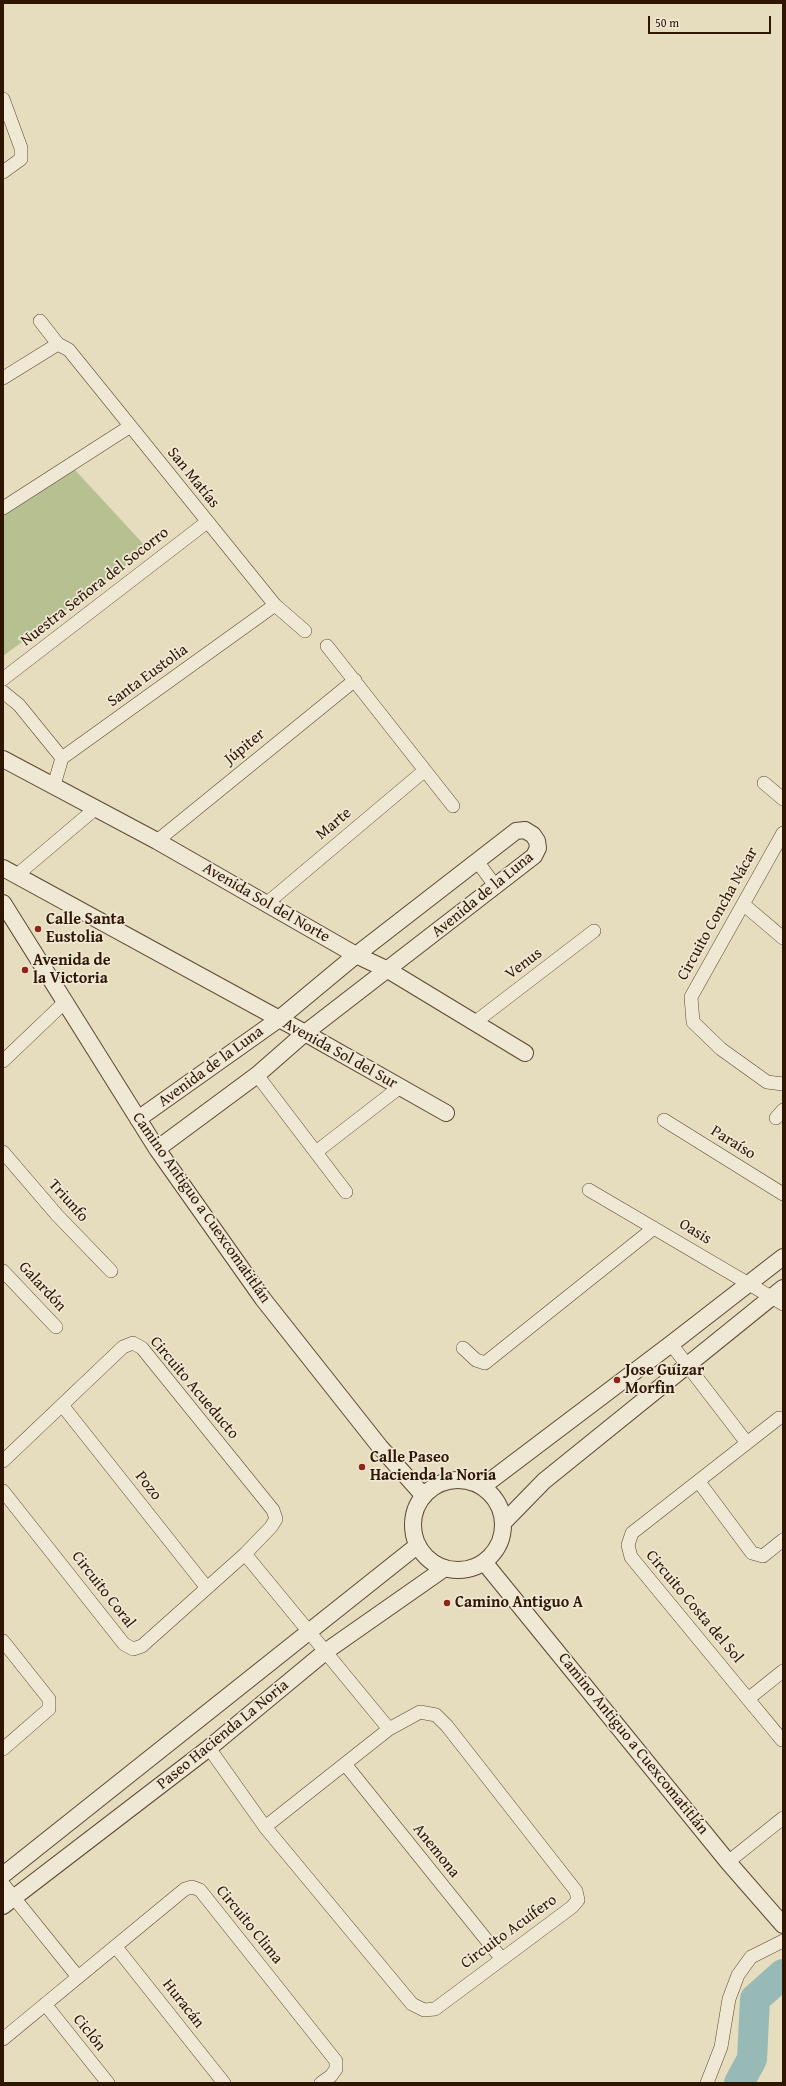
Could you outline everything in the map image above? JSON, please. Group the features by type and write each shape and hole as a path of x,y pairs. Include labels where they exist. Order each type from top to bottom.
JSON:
{"street":[{"path":"3,99 22,148 21,159 3,172"},
{"name":"San Matías","path":"40,321 58,344 69,350 129,427 276,605 305,631"},
{"path":"3,378 58,344"},
{"path":"3,508 129,427"},
{"name":"Nuestra Señora del Socorro","path":"3,679 207,522"},
{"name":"Santa Eustolia","path":"62,758 276,605"},
{"path":"327,646 453,806"},
{"name":"Júpiter","path":"157,840 355,680"},
{"path":"3,692 19,705 62,758 54,785"},
{"name":"Avenida Sol del Norte","path":"3,759 157,840 356,955 388,970 525,1053"},
{"name":"Marte","path":"266,904 424,770"},
{"path":"764,783 783,799"},
{"path":"10,871 96,808"},
{"name":"Avenida de la Luna","path":"138,1119 278,1019 356,955 516,831 525,830 533,835 537,841 538,848 534,856 496,887 305,1033 257,1075 157,1149"},
{"name":"Circuito Concha Nácar","path":"783,833 691,997 693,1022 721,1049 767,1082 783,1084"},
{"path":"477,861 496,887"},
{"name":"Avenida Sol del Sur","path":"10,871 305,1033 446,1113"},
{"name":"Camino Antiguo a Cuexcomatitlán","path":"3,903 66,1001 157,1149 263,1299 380,1447 423,1495"},
{"path":"743,904 783,938"},
{"name":"Venus","path":"474,1023 594,931"},
{"path":"3,1061 66,1001"},
{"path":"257,1075 346,1192"},
{"path":"316,1152 400,1087"},
{"name":"Paraíso","path":"664,1120 783,1194"},
{"name":"Triunfo","path":"3,1152 57,1215 111,1271"},
{"name":"Oasis","path":"589,1190 748,1284 779,1296"},
{"path":"463,1348 476,1360 485,1363 654,1228"},
{"path":"482,1486 672,1344 783,1257"},
{"name":"Galardón","path":"3,1271 56,1327"},
{"path":"503,1523 544,1481 688,1365 779,1296"},
{"name":"Circuito Acueducto","path":"3,1460 123,1347 133,1343 142,1348 273,1510 276,1519"},
{"path":"672,1344 747,1443"},
{"name":"Pozo","path":"62,1405 207,1588"},
{"name":"Circuito Costa del Sol","path":"782,1740 631,1557 628,1545 632,1533 779,1418 783,1418"},
{"path":"451,1480 467,1480 482,1486 493,1496 500,1509 503,1523 499,1545 484,1562 472,1568 459,1570 445,1568 434,1563 425,1555 418,1545 413,1528 415,1510 423,1495 436,1485 451,1480"},
{"path":"699,1482 752,1553 763,1556 783,1540"},
{"name":"Circuito Coral","path":"3,1491 124,1644 133,1649 142,1646 245,1554 271,1527 276,1519"},
{"name":"Paseo Hacienda La Noria","path":"3,1875 418,1545"},
{"path":"245,1554 389,1729"},
{"name":"Camino Antiguo a Cuexcomatitlán","path":"484,1562 728,1862 783,1925"},
{"name":"Paseo Hacienda La Noria","path":"8,1901 209,1748 325,1652 445,1568"},
{"path":"3,1641 49,1699 49,1709 3,1749"},
{"path":"748,1699 783,1671"},
{"name":"Circuito Acuífero","path":"209,1748 265,1827 412,2004 424,2010 434,2009 572,1907 578,1900 576,1890 447,1726 436,1715 420,1712 389,1729 265,1827"},
{"name":"Anemona","path":"345,1764 501,1958"},
{"path":"728,1862 783,1818"},
{"path":"3,1884 8,1901 78,1977"},
{"name":"Circuito Clima","path":"3,2039 185,1889 192,1887 200,1890 336,2061 336,2069 331,2076 322,2083"},
{"path":"707,2083 721,2047 729,1999 738,1975 751,1957 783,1941"},
{"name":"Huracán","path":"116,1947 224,2083"},
{"name":"Ciclón","path":"44,2004 108,2083"}],"green space":[{"path":"75,470 148,549 3,656 3,513"}],"waterway":[{"path":"739,2083 752,2059 755,1999 783,1974"}],"place":[{"name":"Calle Santa Eustolia","path":"38,929"},
{"name":"Avenida de la Victoria","path":"25,970"},
{"name":"Jose Guizar Morfin","path":"617,1380"},
{"name":"Calle Paseo Hacienda la Noria","path":"362,1467"},
{"name":"Camino Antiguo A","path":"447,1603"}]}
